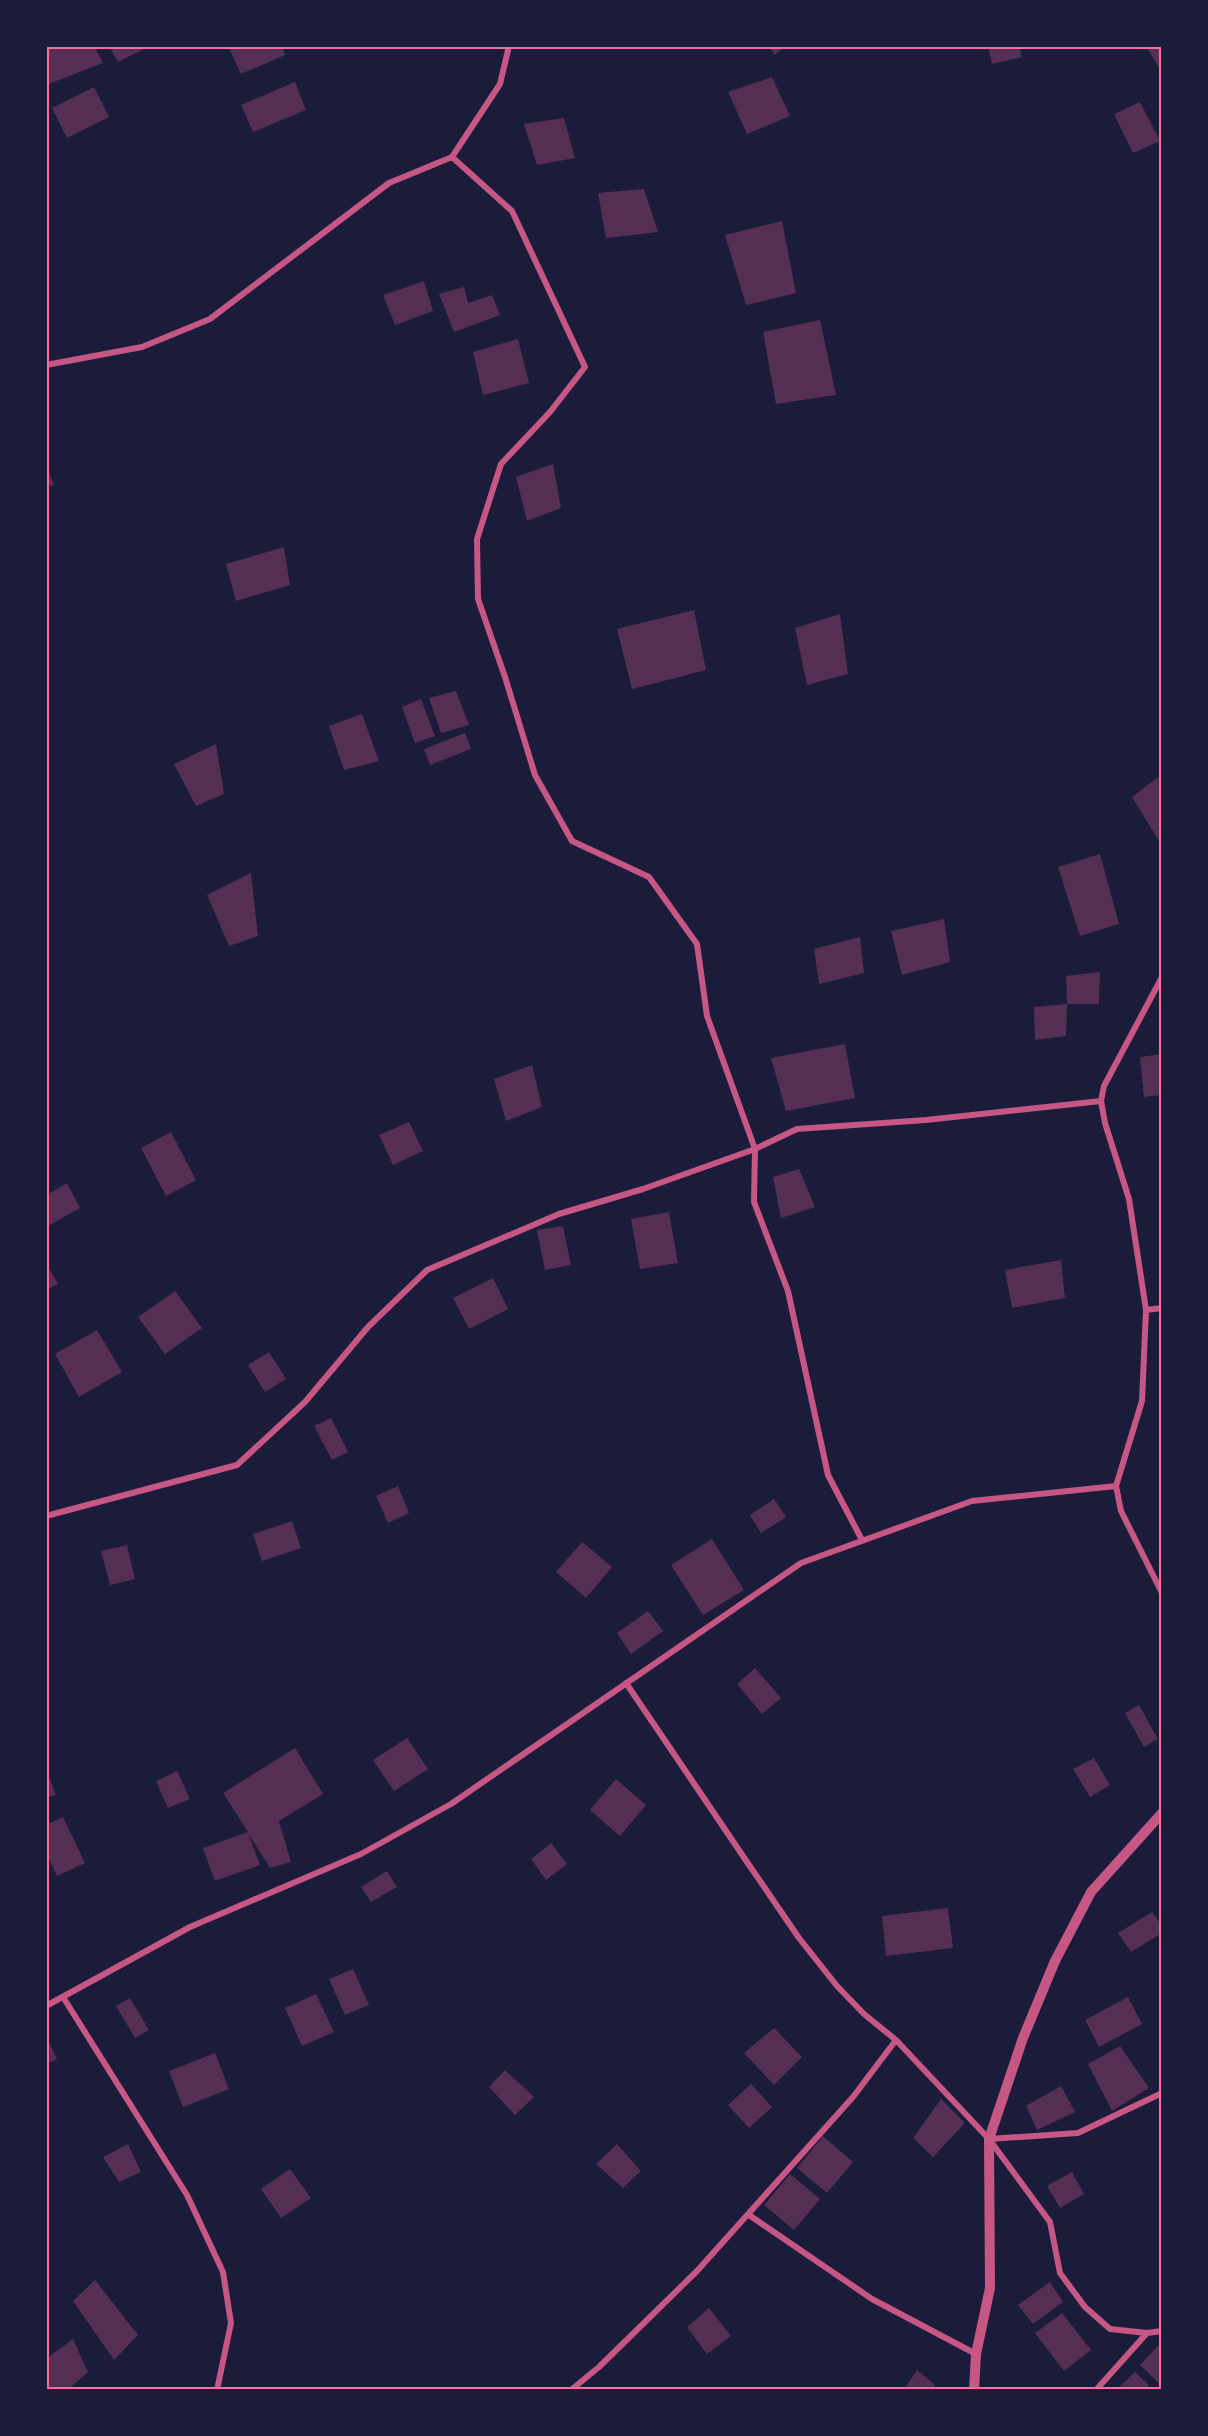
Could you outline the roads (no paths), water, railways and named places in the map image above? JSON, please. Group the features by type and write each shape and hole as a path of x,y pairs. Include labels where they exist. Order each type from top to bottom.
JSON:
{"street":[{"path":"46,365 142,347 210,319 389,183 452,157 500,84 509,46"},
{"path":"452,157 512,211 585,367 550,412 501,465 477,539 478,599 506,677 535,775 572,842 649,877 697,944 706,1016 755,1149 754,1202 788,1291 828,1475 862,1540"},
{"path":"1161,977 1104,1086 1101,1101 1105,1123 1129,1199 1146,1310 1142,1401 1116,1486 1121,1512 1161,1593"},
{"path":"46,1516 237,1466 305,1402 368,1327 427,1270 559,1214 643,1189 755,1149 797,1129 926,1120 1101,1101"},
{"path":"1146,1310 1161,1308"},
{"path":"46,2006 190,1927 361,1854 451,1804 801,1563 972,1501 1116,1486"},
{"path":"626,1683 800,1938 837,1986 864,2014 896,2040 990,2139 1050,2222 1060,2273 1085,2307 1110,2329 1148,2333 1161,2331"},
{"path":"974,2390 975,2354 990,2288 990,2139 1023,2038 1055,1961 1091,1892 1161,1813"},
{"path":"63,1997 187,2195 224,2272 231,2324 217,2390"},
{"path":"572,2390 599,2367 697,2271 853,2097 896,2040"},
{"path":"990,2139 1078,2133 1161,2093"},
{"path":"749,2214 872,2299 975,2354"},
{"path":"1096,2390 1148,2333"}]}
